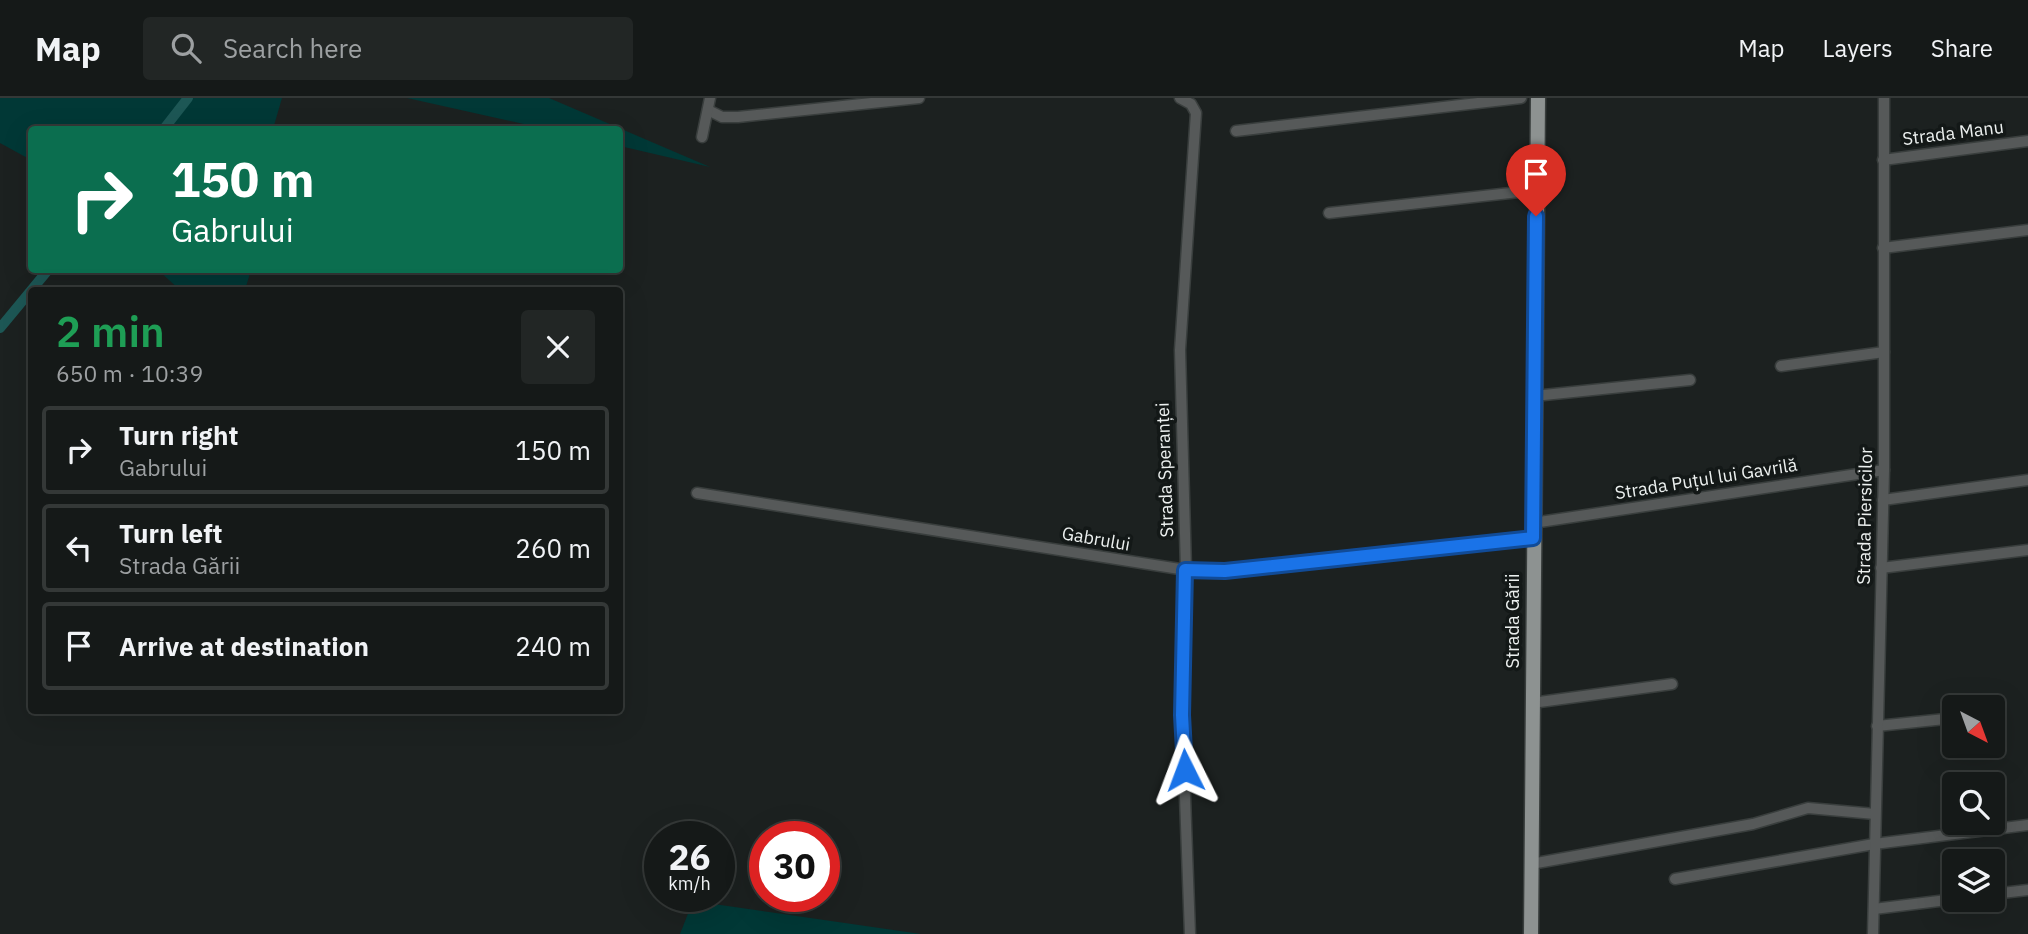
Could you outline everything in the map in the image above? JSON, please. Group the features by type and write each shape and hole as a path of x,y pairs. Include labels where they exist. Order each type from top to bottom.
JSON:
{"main road":[{"name":"Strada Gării","path":"1531,934 1538,98"}],"street":[{"path":"708,102 722,117 738,117 919,98"},
{"name":"Strada Speranței","path":"1180,98 1191,104 1196,113 1180,349 1185,570 1182,715 1190,934"},
{"path":"1236,131 1521,98"},
{"name":"Strada Piersicilor","path":"1872,934 1884,470 1884,98"},
{"path":"702,137 708,102"},
{"name":"Strada Manu","path":"1883,160 2028,141"},
{"path":"1329,213 1537,190"},
{"path":"1883,248 2028,230"},
{"path":"1781,366 1884,352"},
{"path":"1534,396 1690,380"},
{"name":"Strada Puțul lui Gavrilă","path":"1533,530 1884,470"},
{"path":"1883,500 2028,480"},
{"name":"Gabrului","path":"697,493 1185,570 1225,571 1533,530"},
{"path":"1881,568 2028,550"},
{"path":"1532,703 1672,684"},
{"path":"1877,726 1942,719"},
{"path":"1531,864 1752,824 1808,808 1875,814"},
{"path":"1675,879 1874,844 2028,825"},
{"path":"2005,893 2028,890"},
{"path":"1874,909 1942,901"}],"shaded area":[{"path":"0,98 282,98 274,126 28,126 28,158 0,143"},
{"path":"407,98 549,98 614,126 533,126"},
{"path":"623,130 710,167 623,147"},
{"path":"161,273 250,273 246,287 177,287"},
{"path":"735,907 749,909 749,912 769,912 921,934 680,934 689,912 735,912"}],"waterway":[{"path":"166,126 188,98"},
{"path":"34,287 46,273"},
{"path":"0,328 28,294"}],"route":[{"path":"1185,770 1182,715 1185,570 1225,571 1533,538 1536,216"}]}
